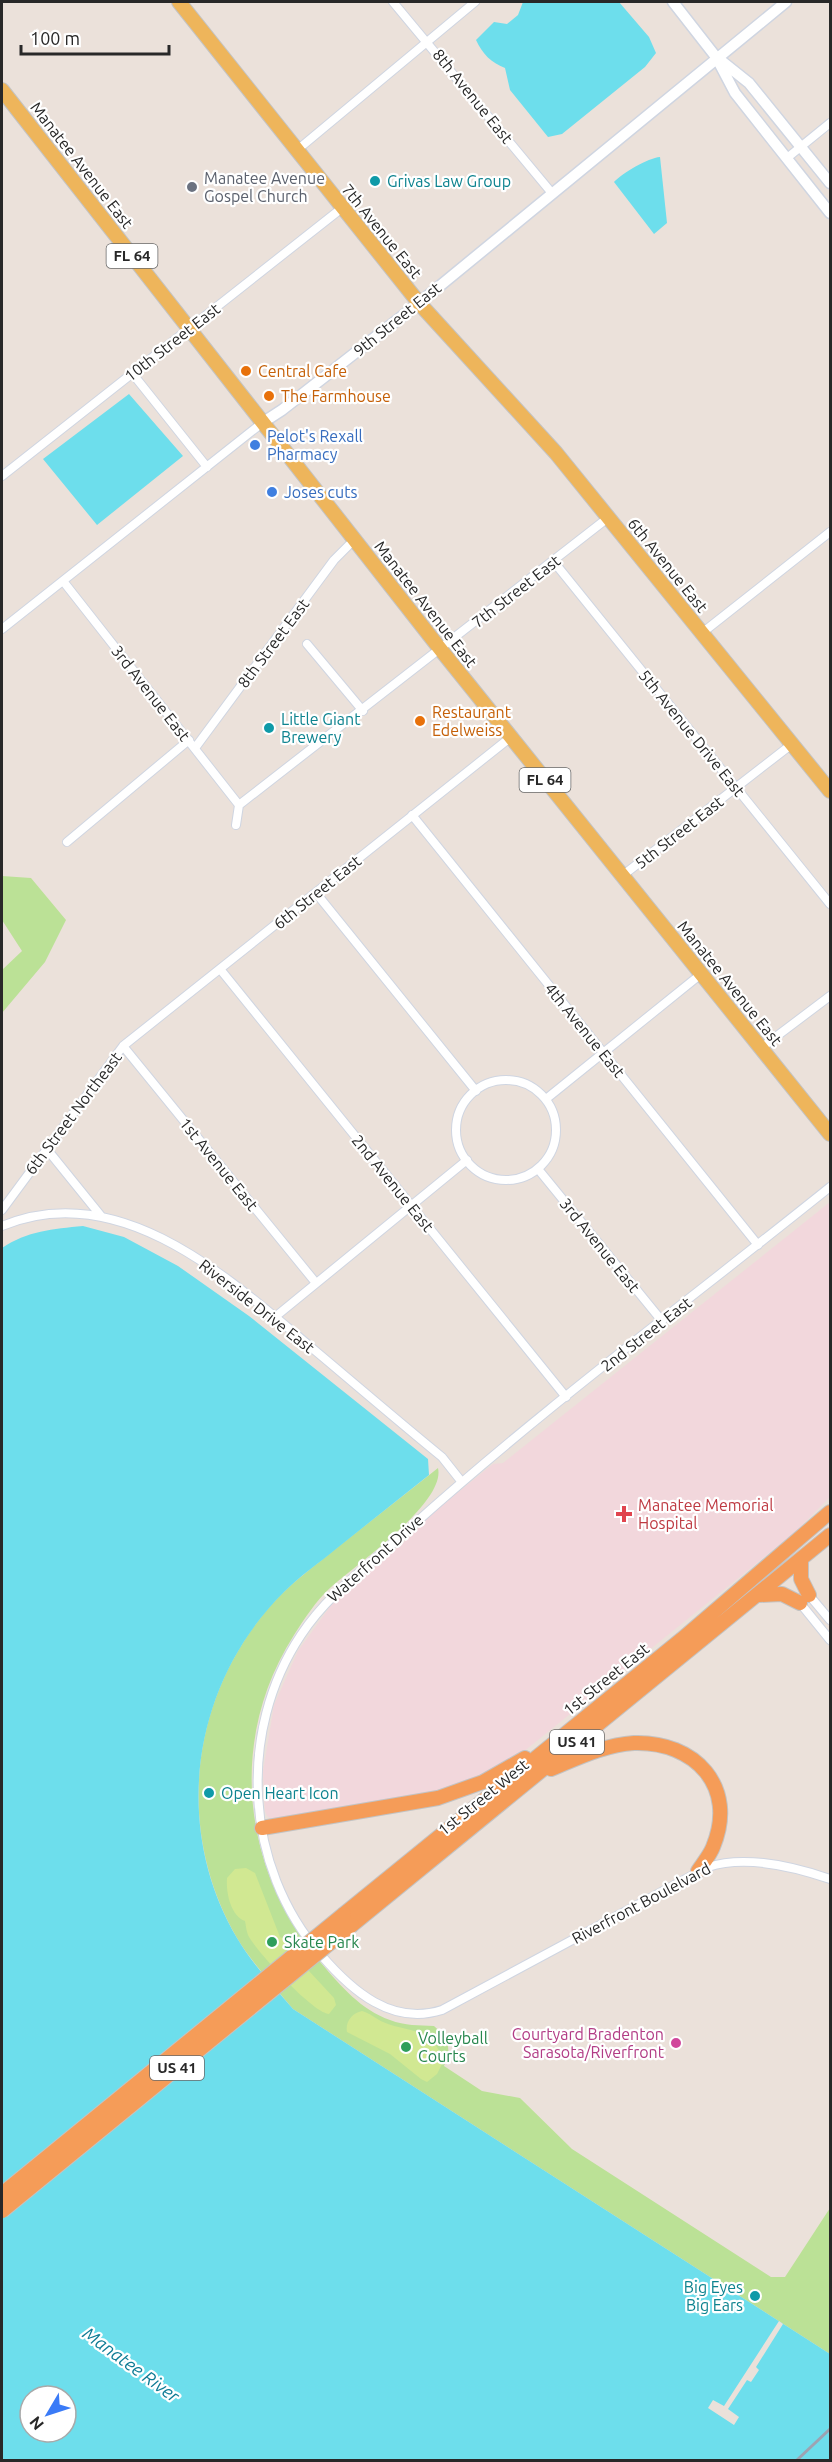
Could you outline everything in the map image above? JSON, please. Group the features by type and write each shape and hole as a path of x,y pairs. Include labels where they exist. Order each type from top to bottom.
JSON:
{"highway":[{"name":"1st Street East","path":"348,1920 564,1735 831,1512"},
{"name":"1st Street West","path":"348,1920 535,1776 831,1535"},
{"path":"756,1595 780,1593 804,1599 801,1560"},
{"path":"262,1828 408,1805 453,1794 483,1782 564,1735"},
{"path":"535,1776 616,1745 656,1744 683,1752 707,1772 720,1810 713,1848 699,1870"},
{"name":"US 41","path":"2,2194 348,1920"},
{"name":"US 41","path":"2,2211 348,1920"}],"main road":[{"name":"7th Avenue East","path":"179,2 419,303 476,364"},
{"name":"Manatee Avenue East","path":"2,90 441,650 831,1134"},
{"name":"6th Avenue East","path":"476,364 556,453 792,744 828,783"}],"street":[{"name":"8th Avenue East","path":"393,2 428,41 551,192"},
{"path":"296,151 475,2"},
{"path":"673,2 716,57 735,93 831,212"},
{"name":"9th Street East","path":"2,629 262,423 282,411 419,303 551,192 786,2"},
{"path":"716,57 749,83 831,183"},
{"path":"787,158 831,123"},
{"name":"10th Street East","path":"2,476 342,208"},
{"path":"132,373 207,467"},
{"name":"7th Street East","path":"239,805 363,711 609,517"},
{"path":"702,633 831,532"},
{"name":"8th Street East","path":"195,748 334,560 354,540"},
{"name":"5th Avenue Drive East","path":"554,562 831,904"},
{"name":"3rd Avenue East","path":"63,581 239,805"},
{"path":"307,644 363,711"},
{"name":"6th Street East","path":"123,1046 511,737"},
{"path":"67,842 189,740"},
{"name":"5th Street East","path":"622,876 792,744"},
{"path":"236,825 239,805"},
{"name":"4th Avenue East","path":"412,815 758,1245"},
{"path":"316,893 476,1091"},
{"name":"2nd Avenue East","path":"220,969 567,1397"},
{"path":"546,1099 701,974"},
{"path":"761,1048 831,996"},
{"name":"6th Street Northeast","path":"2,1210 123,1046"},
{"name":"1st Avenue East","path":"123,1046 316,1283"},
{"path":"513,1081 530,1086 546,1099 555,1119 555,1139 549,1155 538,1169 523,1177 502,1180 485,1175 467,1160 458,1139 457,1124 462,1109 476,1091 494,1082 513,1081"},
{"path":"46,1148 101,1216"},
{"path":"275,1317 467,1160"},
{"name":"3rd Avenue East","path":"538,1169 662,1321"},
{"name":"2nd Street East","path":"461,1481 831,1187"},
{"path":"2,1226 38,1215 101,1216"},
{"name":"Riverside Drive East","path":"101,1216 147,1232 193,1257 242,1290 442,1457 461,1481"},
{"name":"Waterfront Drive","path":"461,1481 330,1598 290,1653 270,1697 260,1734 257,1791 262,1828 272,1869 294,1917 312,1944 347,1982 378,2005 404,2014 431,2013 464,1998"},
{"path":"804,1599 831,1620"},
{"path":"804,1599 831,1640"},
{"name":"Riverfront Boulelvard","path":"464,1998 699,1870 717,1864 776,1865 797,1868 831,1879"}],"shaded area":[{"name":"Manatee Memorial Hospital","path":"830,1202 830,1497 794,1533 512,1761 450,1791 273,1820 267,1816 263,1772 274,1705 298,1651 332,1604 403,1543 436,1510 493,1464 503,1463"}],"green space":[{"path":"2,876 31,878 66,920 45,962 2,1013 2,970 22,951 2,920"},
{"path":"438,1468 437,1482 414,1516 330,1588 315,1604 294,1635 273,1675 259,1717 252,1760 253,1804 260,1846 274,1887 294,1927 321,1963 361,2004 380,2016 396,2022 434,2026 448,2045 448,2055 444,2066 482,2091 520,2098 572,2149 771,2277 785,2277 830,2208 830,2354 293,2009 243,1947 217,1896 204,1853 199,1809 200,1764 209,1721 224,1679 245,1640 280,1595"},
{"name":"Skate Park","path":"246,1868 255,1873 280,1937 291,1942 309,1971 334,1998 336,2005 329,2014 321,2011 298,1993 272,1966 248,1935 245,1921 232,1908 227,1890 227,1878 235,1869"},
{"name":"Volleyball Courts","path":"362,2011 393,2026 427,2036 439,2050 443,2062 437,2074 427,2082 390,2054 347,2032 350,2018"}],"water":[{"path":"523,2 619,2 649,37 656,53 645,67 562,134 548,137 510,90 505,68 488,57 476,40 494,22 507,24 518,15"},
{"path":"660,157 667,223 654,234 614,182 636,166"},
{"path":"129,394 183,456 97,525 43,459"},
{"name":"Manatee River","path":"83,1226 124,1237 178,1266 249,1316 428,1459 429,1475 303,1575 284,1592 253,1628 229,1669 211,1712 201,1757 199,1803 204,1849 216,1895 243,1948 293,2009 830,2354 830,2460 2,2460 2,1248 31,1234"}],"pier":[{"path":"779,2321 783,2324 756,2367 759,2370 751,2382 747,2380 728,2409 739,2417 734,2425 708,2408 713,2400 724,2406"}],"railway":[{"path":"797,2460 830,2429"}],"place":[{"name":"Grivas Law Group","path":"375,181"},
{"name":"Manatee Avenue Gospel Church","path":"192,187"},
{"name":"Central Cafe","path":"246,371"},
{"name":"The Farmhouse","path":"269,396"},
{"name":"Pelot's Rexall Pharmacy","path":"255,445"},
{"name":"Joses cuts","path":"272,492"},
{"name":"Restaurant Edelweiss","path":"420,721"},
{"name":"Little Giant Brewery","path":"269,728"},
{"name":"Manatee Memorial Hospital","path":"624,1514"},
{"name":"Open Heart Icon","path":"209,1793"},
{"name":"Skate Park","path":"272,1942"},
{"name":"Courtyard Bradenton Sarasota/Riverfront","path":"676,2043"},
{"name":"Volleyball Courts","path":"406,2047"},
{"name":"Big Eyes Big Ears","path":"755,2296"}]}
